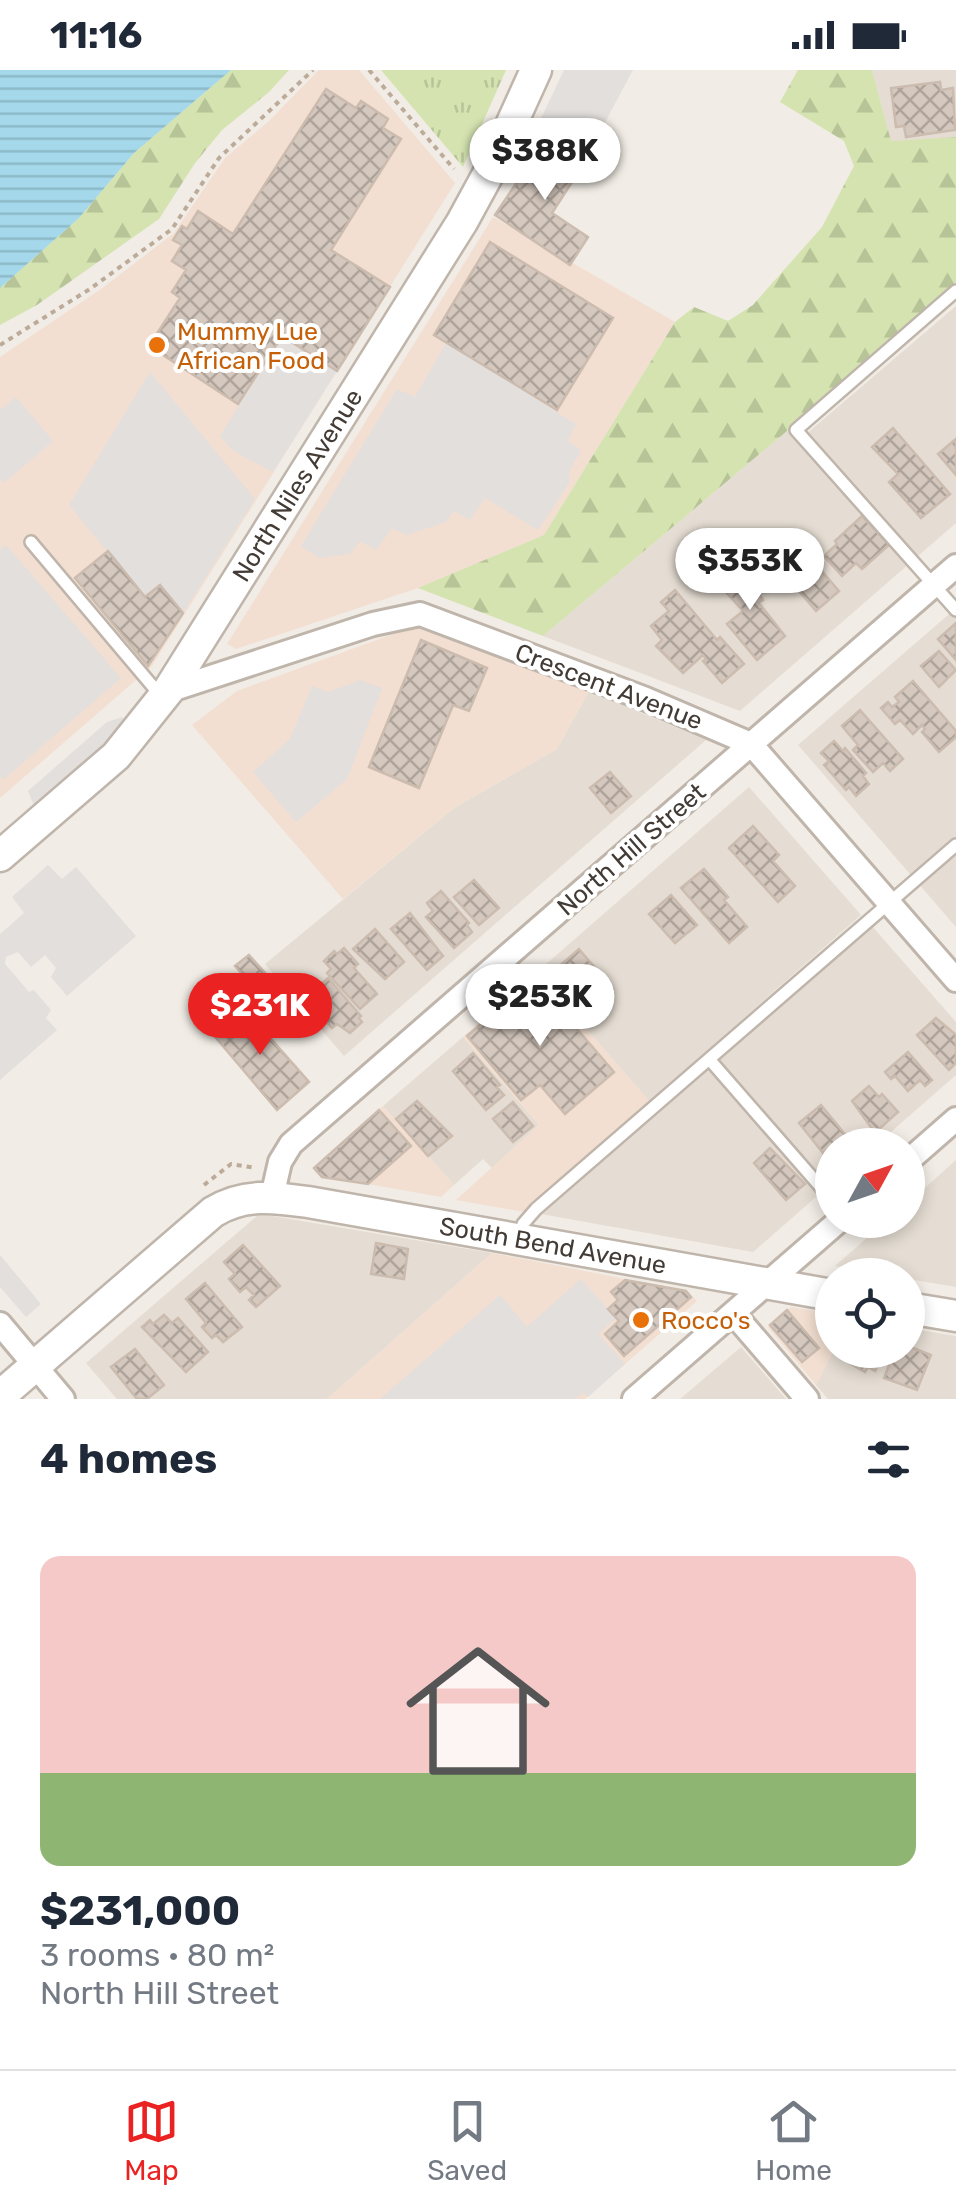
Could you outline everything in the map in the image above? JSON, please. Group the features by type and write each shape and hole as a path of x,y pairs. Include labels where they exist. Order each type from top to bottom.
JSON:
{"street":[{"name":"North Niles Avenue","path":"0,856 116,756 165,695 462,222 536,70"},
{"name":"North Hill Street","path":"267,1183 292,1144 956,566"},
{"name":"Crescent Avenue","path":"165,695 373,624 420,614 663,705 751,744 956,980"},
{"path":"925,1147 954,1124"},
{"name":"South Bend Avenue","path":"267,1183 520,1239 815,1291"},
{"path":"0,1396 212,1212 267,1183"},
{"path":"634,1399 819,1238"},
{"path":"925,1311 956,1316"},
{"path":"732,1313 807,1399"},
{"path":"0,1324 63,1399"}],"lane":[{"path":"956,292 796,430 956,610"},
{"path":"31,542 165,695"},
{"path":"520,1239 523,1224 536,1209 956,844"},
{"path":"709,1059 815,1181"}],"path":[{"path":"0,345 90,289 172,229 219,158 313,70"},
{"path":"369,70 454,169"},
{"path":"231,1164 267,1183"}],"shaded area":[{"path":"319,70 359,70 455,183 152,666 0,798 0,357 101,289 174,233 225,158 268,122"},
{"path":"564,70 633,70 587,156 537,127"},
{"path":"872,70 956,70 956,137 891,142"},
{"path":"493,217 675,322 544,535 418,588 236,649 227,644"},
{"path":"956,306 956,523 740,711 543,636 787,431 798,441"},
{"path":"282,336 337,371 273,472 232,450 220,436"},
{"path":"446,343 576,424 568,441 581,450 569,472 569,483 538,530 485,498 470,520 454,511 446,522 406,535 392,528 376,550 360,541 350,554 319,558 301,546 397,389 415,397"},
{"path":"150,372 255,499 183,613 160,585 145,597 69,505"},
{"path":"16,397 53,441 4,483 0,478 0,410"},
{"path":"6,545 121,678 3,780 0,550"},
{"path":"956,608 956,927 798,745"},
{"path":"415,626 589,691 557,749 454,808 343,899 192,725 237,691"},
{"path":"360,680 382,688 347,779 296,822 253,772 290,739 312,686 329,692"},
{"path":"589,691 706,740 344,1056 265,964 454,808 557,749"},
{"path":"122,717 114,738 35,808 28,791 107,722"},
{"path":"749,787 861,915 649,1101 537,972"},
{"path":"48,865 62,879 76,867 136,936 67,996 51,977 56,968 45,955 31,967 18,952 6,957 5,964 51,1010 46,1018 57,1030 0,1080 0,934 24,913 12,897"},
{"path":"871,925 956,1022 956,1075 895,1128 815,1128 815,1198 753,1252 541,1214"},
{"path":"537,972 649,1101 525,1212 456,1200 539,1125 463,1037"},
{"path":"463,1037 539,1125 492,1168 483,1159 454,1185 383,1106"},
{"path":"383,1106 454,1185 441,1197 323,1176 315,1166"},
{"path":"956,1160 956,1287 925,1282 925,1258 844,1258 867,1238 925,1238 925,1188"},
{"path":"258,1215 492,1253 327,1399 117,1399 86,1363"},
{"path":"492,1253 687,1291 697,1301 585,1399 327,1399"},
{"path":"0,1255 41,1304 26,1317 0,1287"},
{"path":"581,1279 616,1318 598,1334 625,1364 588,1397 583,1392 575,1399 380,1399 500,1295 527,1327"},
{"path":"791,1307 815,1311 815,1368 825,1368 816,1385 768,1327"},
{"path":"925,1331 956,1336 956,1399 828,1399 816,1385 825,1368 925,1368"},
{"path":"741,1347 786,1399 680,1399"}],"green space":[{"path":"231,70 289,70 269,92 222,130 159,219 37,305 0,325 0,288 79,218 134,153"},
{"path":"381,70 506,70 463,167"},
{"path":"798,70 872,70 891,141 956,137 956,282 787,431 543,636 418,588 544,535 675,322 694,307 728,321 753,305 822,227 854,166 844,141 780,102"}],"water":[{"path":"0,70 231,70 134,153 79,218 0,288"}],"building":[{"path":"940,82 941,90 953,88 955,130 906,137 904,126 896,127 891,88"},
{"path":"326,89 356,108 361,101 388,119 383,128 401,139 331,250 390,287 337,371 282,336 238,404 149,346 180,298 172,292 186,270 172,261 182,245 173,240 182,226 187,229 198,211 233,234"},
{"path":"545,140 583,165 552,213 588,237 570,265 495,215"},
{"path":"490,242 613,318 557,410 434,335"},
{"path":"893,428 950,494 921,518 889,482 898,474 872,447"},
{"path":"956,439 956,475 938,454"},
{"path":"862,516 889,545 862,569 856,563 842,576 824,556"},
{"path":"108,551 145,597 160,585 183,613 148,666 75,578"},
{"path":"736,562 756,586 763,600 759,603 785,636 757,660 727,624 743,611 715,580"},
{"path":"814,562 839,591 816,611 791,582"},
{"path":"675,590 717,640 720,637 744,664 722,683 703,661 703,655 683,673 656,646 662,640 651,626 669,611 661,602"},
{"path":"956,623 956,660 938,639"},
{"path":"421,640 487,668 469,711 453,705 419,788 369,767"},
{"path":"939,651 956,670 939,687 921,666"},
{"path":"913,681 956,731 956,737 939,752 922,732 922,725 913,734 900,720 895,724 881,708 888,702 892,707 899,702 895,697"},
{"path":"860,710 903,759 890,771 883,763 873,772 853,750 858,745 842,726"},
{"path":"834,741 866,773 863,776 869,784 856,796 824,765 829,761 821,753"},
{"path":"610,772 631,796 611,813 590,788"},
{"path":"753,826 779,855 773,861 795,886 778,902 729,848"},
{"path":"704,869 747,927 729,943 681,888"},
{"path":"474,880 499,908 479,925 454,897"},
{"path":"441,891 469,923 472,932 454,948 426,917 433,911 427,903"},
{"path":"671,895 697,925 675,943 649,914"},
{"path":"410,913 443,956 427,970 391,929"},
{"path":"375,929 404,962 385,979 353,949"},
{"path":"344,948 358,964 354,968 377,994 360,1009 327,973 331,969 324,961"},
{"path":"579,949 613,989 585,1013 550,974"},
{"path":"249,955 267,975 253,986 235,966"},
{"path":"328,978 361,1016 362,1022 350,1033 337,1024 332,1028 310,1004 313,1001 308,996"},
{"path":"534,979 614,1072 565,1114 540,1085 521,1100 467,1036"},
{"path":"286,1000 294,1010 273,1028 265,1018"},
{"path":"242,1006 309,1082 277,1110 211,1032"},
{"path":"936,1018 956,1035 956,1063 949,1070 917,1035"},
{"path":"908,1052 932,1080 925,1086 920,1080 908,1091 895,1076 891,1079 885,1072"},
{"path":"473,1053 504,1095 486,1110 453,1071"},
{"path":"869,1086 898,1112 880,1128 871,1128 852,1101"},
{"path":"417,1101 452,1136 428,1156 396,1119"},
{"path":"513,1102 533,1126 513,1142 493,1119"},
{"path":"821,1105 840,1128 815,1128 815,1143 799,1123"},
{"path":"379,1110 411,1146 368,1184 322,1177 314,1168"},
{"path":"770,1148 805,1184 786,1200 754,1163"},
{"path":"376,1243 408,1249 404,1279 371,1274"},
{"path":"243,1245 280,1286 256,1307 249,1300 254,1295 246,1287 240,1292 229,1279 235,1274 224,1262"},
{"name":"Rocco's","path":"625,1280 686,1291 691,1297 624,1356 605,1334 619,1321 608,1309 618,1300 611,1292"},
{"path":"205,1283 242,1327 223,1342 216,1335 212,1338 202,1327 206,1323 186,1299"},
{"path":"787,1310 815,1343 815,1351 802,1362 770,1325"},
{"path":"164,1315 172,1323 178,1318 208,1352 186,1372 142,1327"},
{"path":"135,1349 164,1385 147,1399 137,1399 111,1367"},
{"path":"925,1353 931,1355 917,1390 884,1378 888,1368 925,1368"}],"place":[{"name":"Mummy Lue African Food","path":"157,345"},
{"name":"Rocco's","path":"641,1320"}]}
